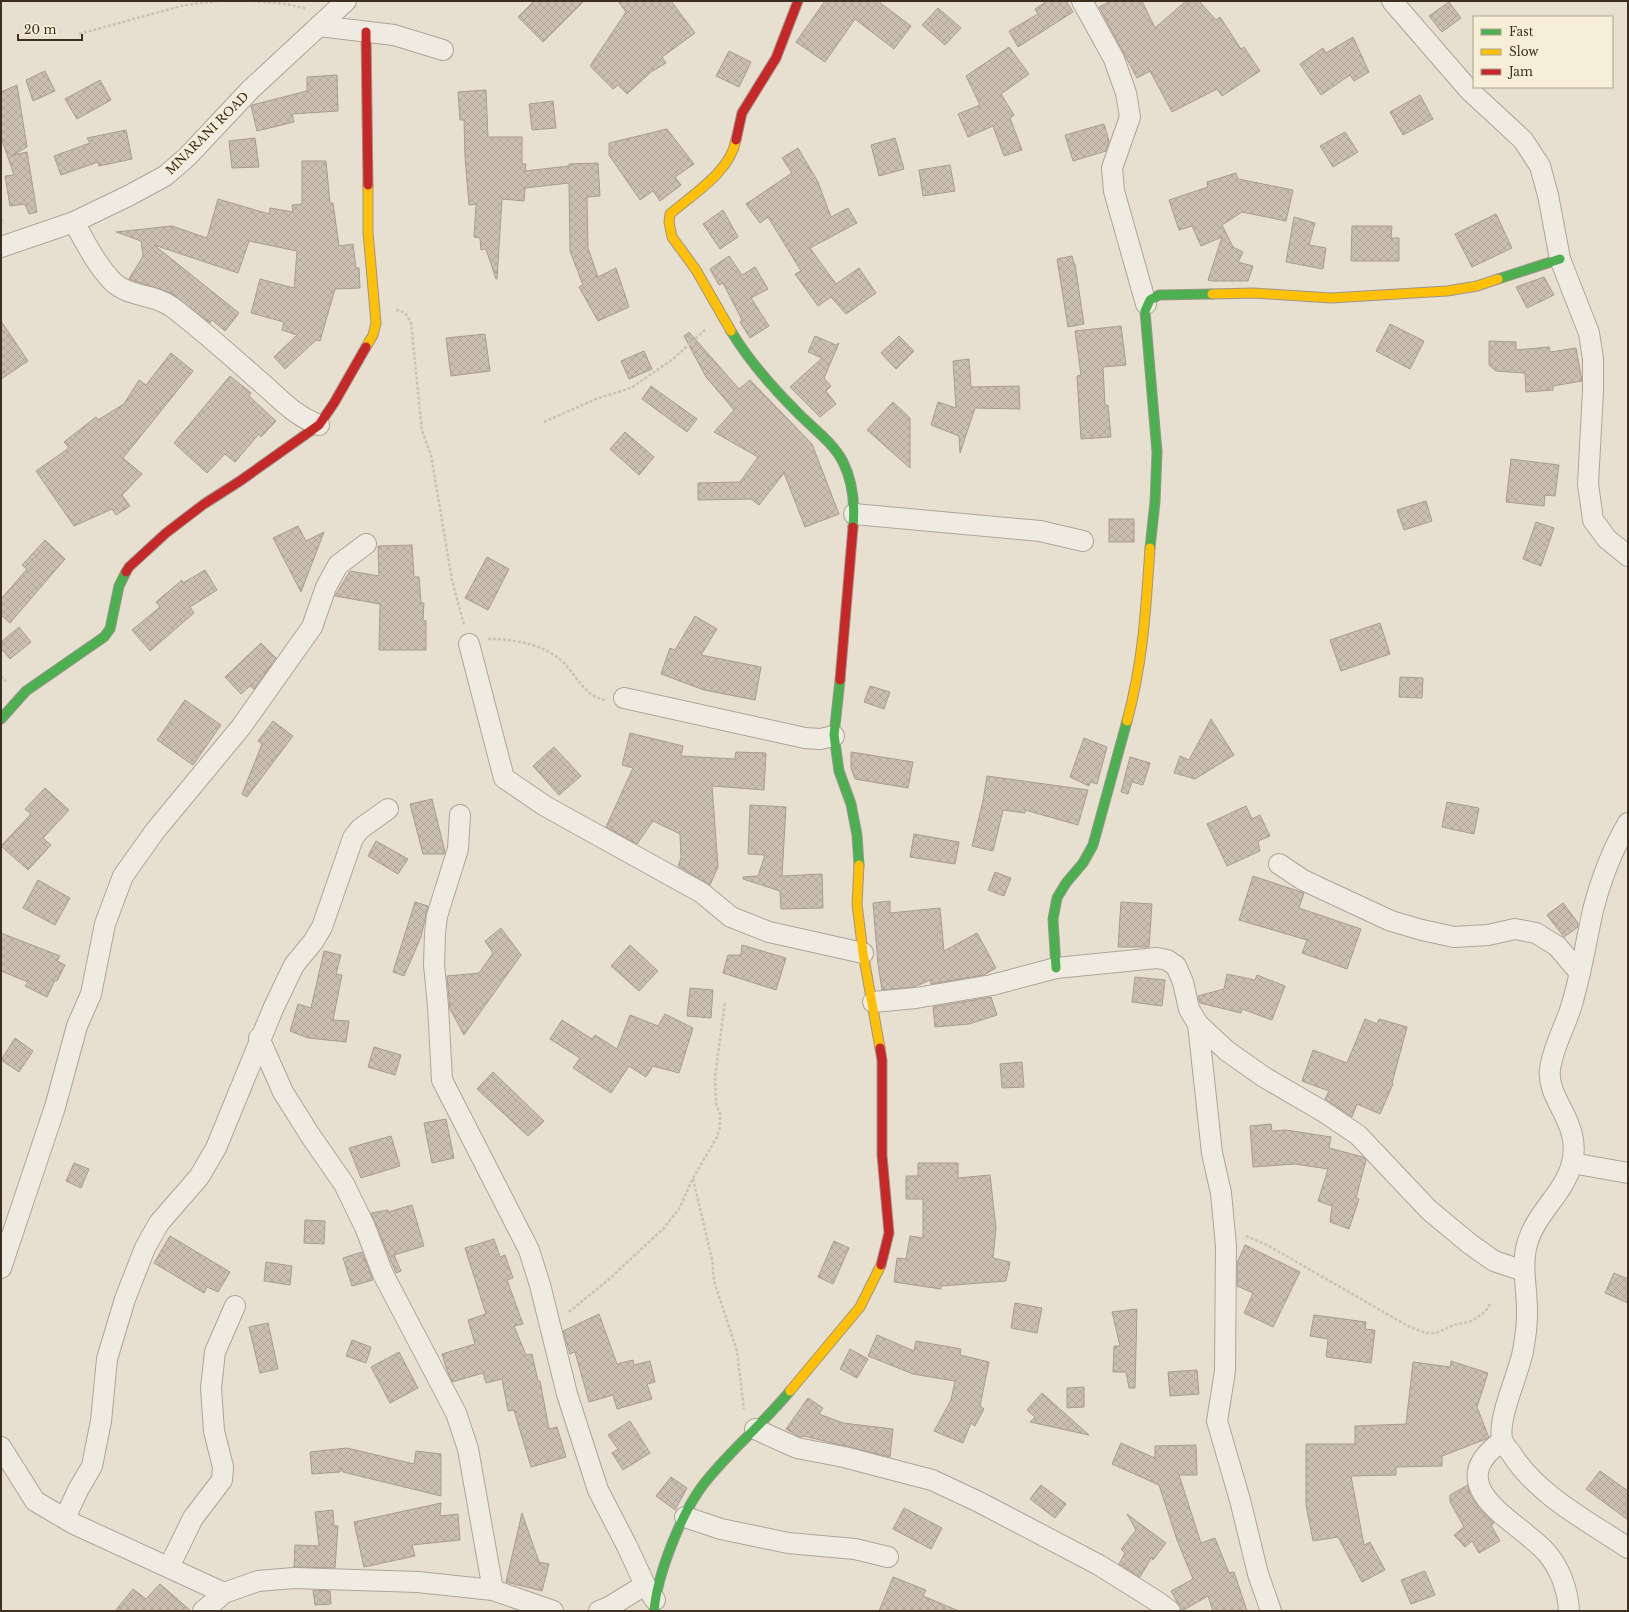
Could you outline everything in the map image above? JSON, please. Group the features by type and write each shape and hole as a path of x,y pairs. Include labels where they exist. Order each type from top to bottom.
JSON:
{"street":[{"name":"MNARANI ROAD","path":"1,247 74,222 165,176 187,157 250,90 346,1"},
{"path":"651,1599 666,1558 685,1517 703,1485 786,1396 860,1307 881,1266 889,1233 882,1155 882,1060 873,1002 863,953 857,904 859,872 857,835 850,804 838,771 834,736 851,564 854,514 852,487 843,462 833,447 748,358 721,316 695,268 672,237 669,220 670,214 724,165 733,153 738,122 776,58 798,1"},
{"path":"1056,968 1053,918 1057,898 1066,883 1083,863 1093,845 1137,685 1145,628 1150,548 1156,502 1157,452 1144,315 1146,304 1114,191 1112,168 1130,117 1126,93 1114,58 1082,1"},
{"path":"1392,1 1470,91 1524,140 1540,166 1548,195 1560,259 1589,334 1593,360 1593,391 1588,484 1593,520 1607,539 1628,556"},
{"path":"325,21 366,32 394,35 443,50"},
{"path":"1,719 26,691 104,637 110,629 119,586 129,567 166,533 204,504 240,481 319,425 334,403 373,335 376,323 376,312 368,232 366,32"},
{"path":"74,222 104,271 122,289 133,294 154,297 165,302 201,329 287,407 307,420 319,425"},
{"path":"1146,304 1151,298 1159,296 1254,293 1331,298 1447,291 1476,286 1560,259"},
{"path":"854,514 1040,531 1083,541"},
{"path":"1,1268 55,1107 77,1026 91,994 97,956 105,924 123,876 155,831 241,727 312,627 326,587 338,565 366,544"},
{"path":"469,644 504,778 545,806 702,893 731,917 769,932 863,953"},
{"path":"624,698 805,738 820,739 834,736"},
{"path":"65,1518 78,1490 92,1466 101,1421 107,1359 125,1299 145,1248 159,1223 199,1178 216,1148 259,1038 294,965 313,942 322,927 353,838 360,829 388,809"},
{"path":"460,815 458,849 437,916 435,933 434,965 442,1080 529,1250 540,1285 567,1394 598,1490 627,1546 651,1599"},
{"path":"1628,823 1619,839 1604,875 1594,909 1571,1006 1550,1069 1551,1083 1570,1124 1574,1140 1572,1163 1562,1185 1536,1220 1527,1243 1524,1271 1527,1314 1524,1344 1502,1424 1502,1441 1519,1467 1544,1490 1568,1508 1628,1548"},
{"path":"1279,864 1303,880 1390,921 1422,930 1454,937 1488,935 1515,929 1536,933 1557,946 1580,973"},
{"path":"873,1002 916,998 992,985 1056,968 1156,958 1167,960 1176,966 1180,973 1189,1009 1198,1024 1227,1051 1264,1077 1324,1112 1358,1135 1429,1210 1470,1244 1494,1260 1524,1271"},
{"path":"1198,1024 1212,1154 1221,1193 1225,1227 1225,1370 1217,1421 1240,1500 1258,1574 1271,1611"},
{"path":"259,1038 283,1092 310,1135 344,1184 365,1227 383,1274 456,1413 468,1449 493,1590"},
{"path":"1572,1163 1628,1173"},
{"path":"169,1567 193,1518 222,1480 223,1467 214,1431 211,1388 214,1352 235,1306"},
{"path":"752,1432 797,1448 852,1458 932,1480 1000,1513 1099,1565 1170,1611"},
{"path":"1502,1441 1490,1450 1482,1461 1478,1478 1484,1497 1494,1508 1546,1552 1561,1574 1569,1611"},
{"path":"4,1457 35,1501 65,1518 224,1593"},
{"path":"685,1517 721,1529 788,1543 855,1549 888,1557"},
{"path":"205,1610 224,1593 258,1581 294,1578 418,1582 493,1590 553,1611"},
{"path":"599,1611 609,1607 651,1599"}],"path":[{"path":"79,34 185,6 220,1"},
{"path":"253,1 287,4 325,21"},
{"path":"376,312 395,310 403,311 411,323 422,431 431,455 452,580 469,644 488,638 528,643 550,652 564,664 587,692 595,698 607,701 624,698"},
{"path":"544,422 596,399 631,388 673,359 721,316"},
{"path":"551,1329 574,1306 608,1280 664,1228 679,1209 693,1178 717,1138 720,1127 720,1114 716,1103 715,1077 725,1002"},
{"path":"693,1178 712,1259 714,1281 737,1351 741,1394 752,1432"},
{"path":"1225,1227 1267,1244 1408,1326 1426,1333 1436,1333 1454,1325 1472,1321 1484,1312 1490,1304"}],"building":[{"path":"534,1 584,1 543,42 518,17"},
{"path":"618,1 671,1 695,33 662,57 666,63 651,72 627,94 618,85 613,89 590,66 626,12"},
{"path":"825,1 878,1 911,26 894,49 855,19 825,62 796,42"},
{"path":"1047,1 1066,1 1073,12 1018,47 1009,31 1038,14 1035,9"},
{"path":"1111,1 1142,1 1155,28 1186,1 1199,1 1216,20 1220,17 1241,49 1244,47 1260,71 1222,96 1217,89 1172,112 1150,71 1137,78 1099,7"},
{"path":"1449,2 1461,18 1442,32 1429,16"},
{"path":"938,8 961,28 945,45 922,25"},
{"path":"1353,37 1369,72 1354,81 1350,75 1321,95 1300,64 1323,48 1326,53"},
{"path":"1009,47 1029,74 1001,94 1014,115 1010,118 1022,150 1004,156 993,126 968,137 958,114 980,105 966,76"},
{"path":"729,51 751,62 739,87 716,76"},
{"path":"45,71 55,91 33,101 26,80"},
{"path":"337,75 338,111 292,114 294,122 257,131 252,105 307,91 307,77"},
{"path":"100,80 111,100 77,119 65,99"},
{"path":"17,85 27,147 13,155 27,152 37,212 29,214 25,204 10,206 5,176 14,175 1,137 1,92"},
{"path":"486,90 488,137 522,137 522,164 526,164 525,171 569,166 569,164 598,163 600,196 587,197 588,248 598,277 616,268 629,307 598,321 579,287 583,285 570,251 569,183 525,188 524,201 502,199 496,279 486,249 481,250 480,238 474,237 476,204 469,205 464,120 460,120 458,92"},
{"path":"1420,95 1433,119 1403,135 1390,112"},
{"path":"553,101 556,128 532,130 529,104"},
{"path":"1104,124 1109,141 1106,151 1073,161 1065,135"},
{"path":"667,129 694,164 675,177 681,185 660,201 653,191 640,200 609,155 609,143"},
{"path":"126,130 132,159 99,166 98,162 61,175 54,156 90,143 87,138"},
{"path":"1345,132 1358,152 1333,167 1320,146"},
{"path":"255,138 259,167 232,168 229,141"},
{"path":"895,138 904,169 879,176 871,145"},
{"path":"798,148 818,182 831,217 848,208 857,223 810,248 836,284 859,268 876,293 846,314 831,297 818,306 795,274 801,271 768,217 760,223 746,204 792,173 782,158"},
{"path":"302,161 326,161 330,203 333,203 339,246 353,244 356,268 359,268 360,288 335,289 320,341 316,340 285,369 274,357 297,335 282,330 284,322 251,313 260,279 294,288 297,251 249,241 238,273 154,245 239,313 225,331 212,320 210,323 171,293 129,279 143,256 141,241 116,232 172,226 207,238 218,199 269,214 270,208 293,212 292,205 302,204"},
{"path":"950,165 955,191 923,196 919,170"},
{"path":"1236,173 1238,179 1293,190 1286,221 1242,212 1222,225 1233,247 1243,252 1238,262 1253,266 1248,281 1212,281 1208,280 1222,237 1201,246 1192,226 1179,230 1169,200 1208,187 1207,182"},
{"path":"723,210 738,237 720,249 703,224"},
{"path":"1496,214 1512,248 1472,267 1455,234"},
{"path":"1294,217 1315,223 1309,245 1326,248 1323,269 1286,262"},
{"path":"1352,226 1392,226 1391,238 1399,238 1399,261 1351,261"},
{"path":"729,256 742,275 755,267 768,289 751,298 769,326 750,338 740,322 742,320 723,283 719,285 710,269"},
{"path":"1072,256 1075,264 1084,324 1068,327 1057,259"},
{"path":"1544,277 1554,295 1527,308 1516,287"},
{"path":"1,321 28,361 1,379"},
{"path":"1390,324 1424,341 1410,369 1376,351"},
{"path":"1121,326 1126,365 1103,367 1105,405 1108,405 1111,437 1081,439 1077,376 1081,375 1075,331"},
{"path":"689,332 739,389 750,380 812,444 839,514 805,527 784,473 759,505 751,499 698,500 698,483 740,482 758,457 714,432 734,410 706,377 684,336"},
{"path":"485,334 490,371 451,376 446,338"},
{"path":"815,336 836,345 839,343 824,378 831,386 826,391 836,404 820,417 790,387 822,358 808,352"},
{"path":"899,336 914,351 896,369 881,353"},
{"path":"1489,341 1516,342 1516,350 1549,347 1550,352 1576,348 1582,381 1553,386 1553,390 1526,392 1525,373 1496,371 1489,365"},
{"path":"644,351 652,369 629,379 621,361"},
{"path":"171,353 193,371 123,458 142,474 122,495 130,506 116,515 112,509 74,526 36,471 69,448 64,442 96,417 98,420 124,404 139,380 146,385"},
{"path":"969,359 971,387 1019,386 1020,409 975,408 960,453 959,436 931,425 938,402 956,408 953,361"},
{"path":"230,376 251,393 249,396 276,421 261,437 259,434 235,462 225,454 207,473 174,443"},
{"path":"651,386 697,419 687,432 642,399"},
{"path":"893,402 910,418 910,468 867,430"},
{"path":"625,432 654,457 639,475 610,449"},
{"path":"1511,459 1559,465 1555,496 1545,495 1544,506 1506,502"},
{"path":"1426,501 1432,521 1404,530 1397,510"},
{"path":"1109,519 1134,519 1134,542 1109,542"},
{"path":"1536,522 1554,528 1541,566 1523,559"},
{"path":"298,526 306,541 324,532 301,592 273,538"},
{"path":"45,540 65,559 10,623 1,615 1,599 27,569 22,565"},
{"path":"412,545 414,577 419,577 421,603 424,603 423,620 426,621 426,650 379,650 380,604 335,596 350,571 379,576 378,546"},
{"path":"487,557 509,569 488,610 465,598"},
{"path":"205,570 217,590 190,607 194,613 150,651 132,630 160,607 156,602 182,580 183,583"},
{"path":"695,616 717,629 701,655 761,667 755,700 704,690 661,674 670,648 675,650"},
{"path":"1380,623 1390,654 1341,671 1330,640"},
{"path":"19,627 31,642 10,659 1,648 1,642"},
{"path":"261,643 276,658 254,689 250,686 241,694 225,677"},
{"path":"1400,677 1423,678 1422,698 1399,697"},
{"path":"870,686 890,692 884,709 864,702"},
{"path":"185,700 221,725 193,765 157,740"},
{"path":"1211,719 1234,755 1195,779 1174,773 1180,756 1189,760"},
{"path":"273,721 293,736 247,797 242,794 262,744 258,741"},
{"path":"630,733 683,746 681,756 735,759 736,752 766,753 764,790 712,786 718,867 710,885 678,866 681,858 680,834 653,821 637,844 606,827 633,768 622,765"},
{"path":"1084,738 1107,747 1097,784 1090,782 1089,786 1070,777"},
{"path":"554,747 581,776 559,795 533,766"},
{"path":"851,752 913,762 908,788 855,779 851,768"},
{"path":"1130,757 1150,763 1143,785 1132,782 1128,794 1121,792"},
{"path":"987,776 1088,790 1078,825 1025,810 1025,813 1003,810 993,851 972,846 983,801"},
{"path":"45,788 69,810 43,838 51,845 28,870 1,846 31,814 25,809"},
{"path":"432,799 445,852 444,854 423,854 410,804"},
{"path":"1447,802 1479,808 1474,834 1442,827"},
{"path":"750,805 786,807 782,876 822,874 823,908 781,909 780,891 743,879 743,877 758,876 765,855 748,854"},
{"path":"1246,806 1252,819 1260,815 1270,836 1258,841 1260,851 1227,866 1207,824"},
{"path":"914,834 959,842 955,864 910,857"},
{"path":"376,841 408,859 398,874 368,856"},
{"path":"995,872 1011,878 1004,896 988,890"},
{"path":"1253,876 1304,893 1299,908 1361,929 1347,969 1302,953 1307,940 1239,920"},
{"path":"38,880 70,898 55,925 23,908"},
{"path":"890,901 890,913 940,908 944,951 977,933 996,968 984,975 931,984 930,980 914,987 882,990 878,964 873,903"},
{"path":"415,902 428,906 421,937 404,976 393,972"},
{"path":"1121,902 1152,904 1149,947 1118,947"},
{"path":"1563,903 1578,923 1578,927 1564,937 1547,915"},
{"path":"501,928 521,955 464,1035 450,1009 447,976 479,973 493,953 485,941"},
{"path":"1,933 60,956 57,961 65,965 57,981 55,980 47,997 25,986 28,982 1,971"},
{"path":"630,945 658,971 639,991 611,966"},
{"path":"742,945 786,958 776,990 723,973 728,955 741,955"},
{"path":"324,951 341,955 336,974 342,975 333,1020 349,1021 346,1042 308,1038 290,1031 298,1004 311,1008"},
{"path":"1227,974 1255,980 1257,975 1285,986 1272,1020 1242,1009 1241,1013 1200,1003 1198,996 1224,989"},
{"path":"1135,977 1165,980 1162,1006 1132,1002"},
{"path":"690,988 713,990 711,1018 687,1016"},
{"path":"991,997 997,1015 969,1024 935,1027 933,1007"},
{"path":"665,1014 693,1028 679,1073 653,1066 646,1077 629,1066 611,1093 573,1068 580,1058 550,1039 562,1020 592,1039 595,1035 617,1049 630,1015 658,1026"},
{"path":"1365,1019 1377,1024 1379,1019 1407,1027 1392,1083 1393,1084 1380,1114 1357,1104 1352,1117 1325,1099 1329,1091 1302,1081 1313,1050 1347,1063"},
{"path":"15,1038 33,1051 19,1072 1,1060"},
{"path":"374,1047 401,1055 395,1075 368,1067"},
{"path":"1022,1062 1024,1087 1002,1088 1000,1064"},
{"path":"493,1072 544,1121 528,1136 477,1089"},
{"path":"446,1119 454,1158 432,1163 424,1123"},
{"path":"1271,1124 1272,1131 1286,1130 1331,1137 1329,1148 1363,1157 1366,1160 1356,1198 1359,1199 1349,1229 1330,1222 1332,1206 1318,1201 1328,1169 1295,1164 1253,1167 1250,1126"},
{"path":"391,1136 400,1166 361,1178 349,1148"},
{"path":"74,1163 89,1169 81,1188 66,1181"},
{"path":"918,1163 958,1163 958,1178 990,1175 996,1228 993,1258 1010,1262 1006,1281 941,1286 941,1289 894,1282 897,1258 906,1259 910,1236 923,1238 923,1199 906,1199 906,1176 918,1176"},
{"path":"412,1205 424,1246 394,1255 401,1271 396,1273 371,1213 388,1210 388,1212"},
{"path":"305,1220 325,1221 324,1244 304,1243"},
{"path":"170,1236 230,1272 218,1292 207,1287 204,1293 154,1263"},
{"path":"494,1239 500,1257 505,1255 513,1278 507,1280 523,1324 514,1326 526,1355 532,1354 538,1381 540,1381 549,1429 557,1427 566,1457 531,1467 514,1410 508,1411 502,1379 486,1383 483,1373 452,1382 442,1354 475,1344 468,1320 486,1314 465,1248"},
{"path":"834,1241 849,1248 833,1284 818,1277"},
{"path":"1245,1245 1300,1272 1273,1327 1244,1313 1253,1293 1237,1286 1237,1263"},
{"path":"362,1252 373,1280 352,1286 343,1258"},
{"path":"266,1262 292,1266 290,1285 264,1281"},
{"path":"1614,1273 1628,1279 1628,1303 1605,1293"},
{"path":"1015,1303 1042,1308 1037,1333 1011,1328"},
{"path":"1137,1309 1135,1388 1129,1388 1126,1372 1113,1372 1114,1346 1120,1346 1112,1312"},
{"path":"599,1314 617,1364 633,1360 634,1365 650,1361 655,1382 647,1384 652,1399 617,1409 613,1395 589,1402 575,1352 570,1354 563,1331"},
{"path":"1314,1315 1366,1322 1365,1329 1375,1330 1371,1363 1326,1357 1328,1339 1310,1336"},
{"path":"268,1323 278,1369 260,1373 249,1327"},
{"path":"877,1335 914,1351 916,1341 961,1349 960,1355 989,1362 980,1406 984,1409 975,1426 971,1423 963,1443 934,1431 951,1400 955,1381 913,1374 868,1356"},
{"path":"352,1340 371,1347 366,1363 346,1356"},
{"path":"850,1349 868,1359 857,1378 840,1369"},
{"path":"399,1352 418,1388 390,1403 371,1367"},
{"path":"1451,1361 1488,1373 1477,1407 1489,1438 1442,1456 1442,1466 1396,1467 1396,1475 1351,1476 1364,1545 1370,1542 1385,1570 1362,1582 1338,1537 1313,1541 1306,1505 1306,1444 1355,1444 1355,1426 1406,1424 1413,1362 1450,1367"},
{"path":"1197,1370 1199,1394 1170,1396 1168,1372"},
{"path":"1084,1387 1084,1407 1067,1408 1067,1388"},
{"path":"1042,1393 1089,1435 1030,1422 1035,1417 1027,1410"},
{"path":"808,1398 823,1408 819,1414 843,1423 893,1429 890,1457 804,1436 800,1437 786,1429"},
{"path":"630,1421 650,1453 623,1470 612,1453 618,1449 608,1435"},
{"path":"1121,1443 1155,1458 1155,1446 1196,1445 1197,1475 1179,1475 1201,1543 1215,1538 1229,1573 1234,1572 1247,1611 1213,1611 1208,1596 1182,1611 1171,1591 1193,1579 1177,1540 1159,1485 1112,1464"},
{"path":"347,1448 414,1464 416,1451 441,1454 441,1496 343,1472 342,1468 340,1472 312,1474 310,1452"},
{"path":"1600,1471 1628,1491 1628,1520 1586,1489"},
{"path":"671,1477 687,1488 675,1510 656,1496"},
{"path":"1041,1485 1066,1504 1055,1518 1030,1499"},
{"path":"1468,1485 1470,1494 1479,1508 1494,1523 1491,1525 1500,1541 1479,1553 1472,1541 1465,1547 1454,1535 1464,1527 1450,1502 1450,1495"},
{"path":"441,1503 440,1516 458,1514 460,1540 412,1545 415,1556 364,1567 354,1522"},
{"path":"904,1508 942,1528 931,1549 893,1529"},
{"path":"333,1510 334,1526 338,1526 335,1568 294,1567 295,1545 319,1546 315,1512"},
{"path":"522,1513 539,1562 549,1564 542,1591 506,1582"},
{"path":"1127,1514 1166,1543 1153,1560 1152,1557 1140,1577 1119,1564 1125,1553 1121,1549 1136,1530"},
{"path":"1425,1571 1435,1595 1411,1604 1401,1580"},
{"path":"893,1577 926,1590 923,1596 959,1611 879,1611"},
{"path":"160,1584 191,1611 115,1611 133,1589 146,1599"},
{"path":"313,1590 330,1591 331,1604 315,1605"}],"traffic: fast":[{"path":"1498,279 1560,259"},
{"path":"1150,548 1155,502 1157,452 1145,311 1150,300 1159,295 1212,294"},
{"path":"731,331 745,353 769,383 828,441 839,455 843,462 851,486 854,510 853,527"},
{"path":"1,719 26,691 104,637 110,629 119,586 126,572"},
{"path":"840,680 834,735 839,771 851,804 857,835 859,865"},
{"path":"1056,968 1053,919 1057,898 1066,883 1083,863 1093,845 1127,721"},
{"path":"654,1611 660,1580 671,1545 686,1512 695,1497 723,1461 769,1415 790,1391"}],"traffic: slow":[{"path":"731,331 696,270 672,237 669,222 670,214 719,172 732,152 736,140"},
{"path":"366,347 373,335 376,323 368,232 368,185"},
{"path":"1212,294 1254,293 1331,298 1447,291 1477,286 1498,279"},
{"path":"1127,721 1137,678 1140,657 1150,548"},
{"path":"859,865 857,904 863,953 880,1048"},
{"path":"790,1391 860,1307 881,1265"}],"traffic: jam":[{"path":"736,140 742,113 776,58 798,1"},
{"path":"366,32 368,185"},
{"path":"126,572 129,567 166,533 204,504 240,481 319,425 334,403 366,347"},
{"path":"840,680 853,527"},
{"path":"880,1048 882,1060 882,1155 889,1233 881,1265"}]}
